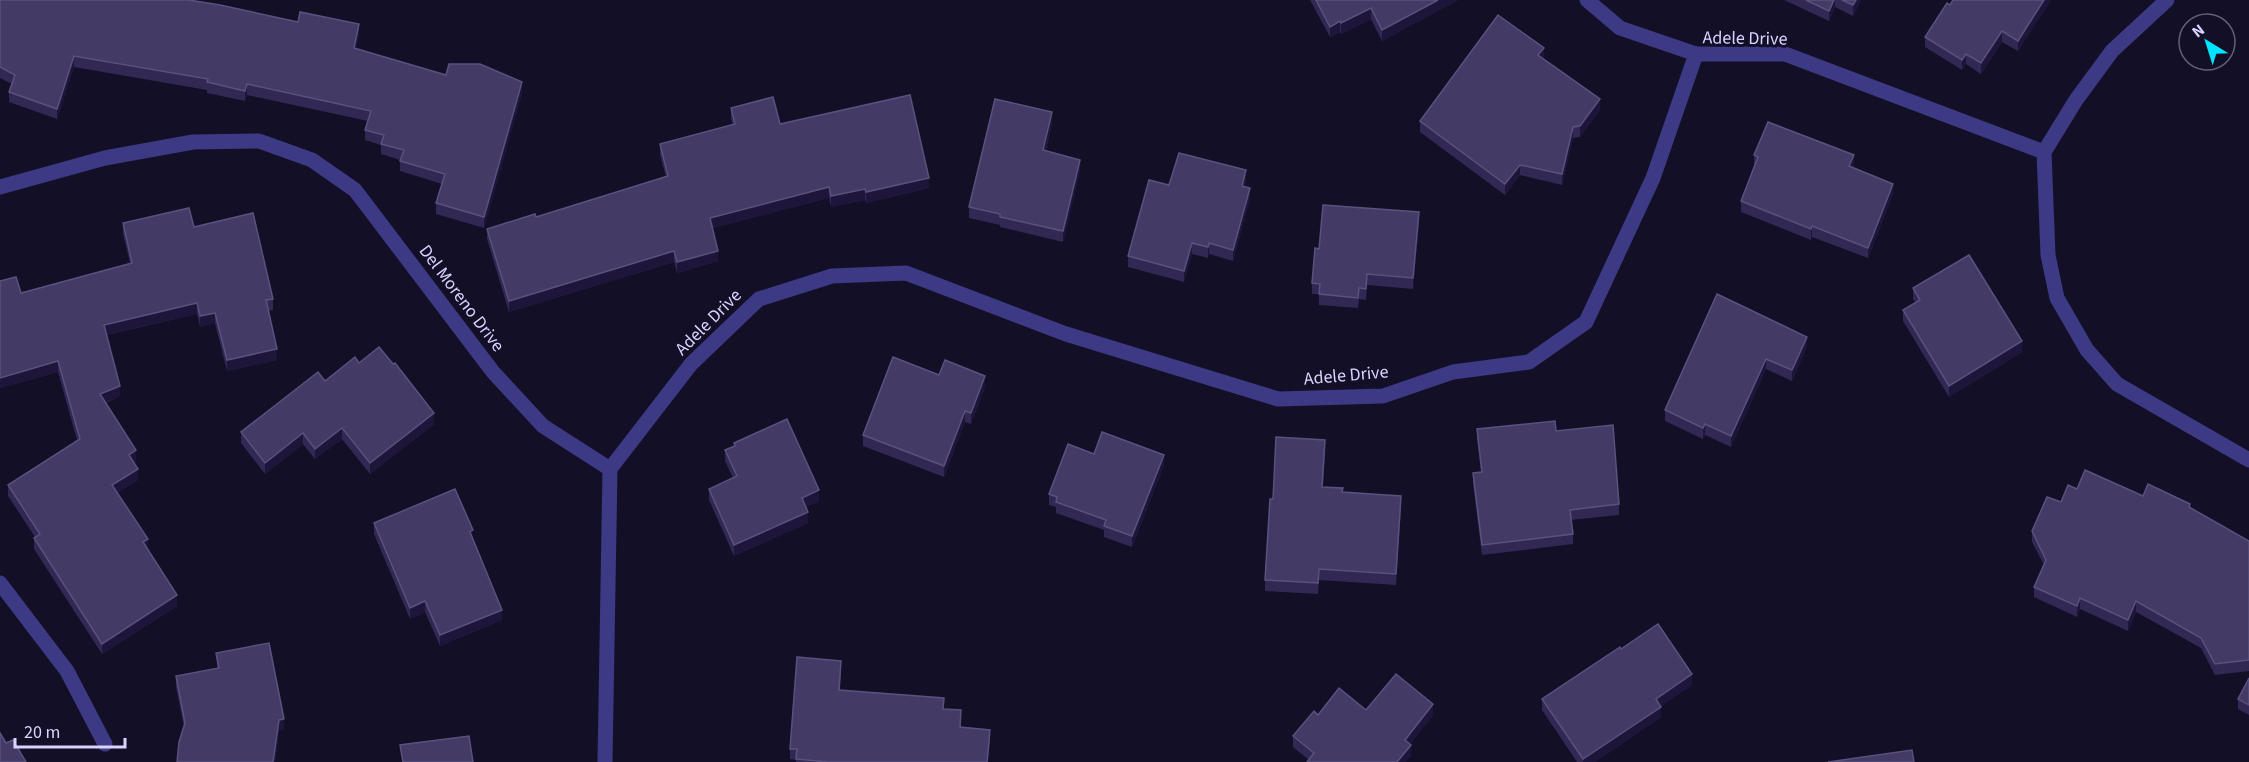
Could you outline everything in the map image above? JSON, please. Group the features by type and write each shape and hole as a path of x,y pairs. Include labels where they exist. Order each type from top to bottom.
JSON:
{"street":[{"path":"1587,0 1620,28 1696,54"},
{"path":"2167,0 2112,51 2076,100 2044,152 2048,255 2057,298 2087,350 2117,384 2249,460"},
{"name":"Adele Drive","path":"610,469 692,364 759,299 832,276 906,273 1066,334 1278,399 1383,396 1454,372 1529,362 1586,322 1653,178 1696,54 1785,54 2044,152"},
{"name":"Del Moreno Drive","path":"0,187 105,158 193,142 259,141 312,160 355,190 493,372 543,426 610,469"},
{"path":"605,762 610,469"},
{"path":"0,583 68,671 105,744"}],"building":[{"path":"0,0 189,0 298,22 300,12 359,24 354,48 446,75 449,64 480,64 522,82 484,217 436,203 445,174 400,161 404,150 381,144 384,135 365,130 371,111 247,84 245,91 207,82 208,79 74,56 57,109 9,92 15,75 0,67"},
{"path":"1316,0 1438,0 1382,30 1371,8 1330,27"},
{"path":"1806,0 1834,0 1829,11"},
{"path":"1842,0 1856,0 1853,5"},
{"path":"1953,0 2044,0 2018,41 2002,31 1981,63 1966,54 1962,60 1925,37 1947,3 1950,5"},
{"path":"1498,15 1544,48 1538,55 1600,99 1580,126 1573,127 1562,174 1520,165 1505,184 1420,121"},
{"path":"910,95 929,178 866,192 865,189 831,196 829,187 710,218 718,251 677,262 674,251 509,301 487,229 535,214 536,217 668,176 660,144 735,124 731,108 773,97 780,124"},
{"path":"995,99 1052,112 1043,150 1080,160 1063,231 1000,217 1000,214 969,207"},
{"path":"1768,122 1854,155 1849,166 1893,184 1868,248 1812,226 1811,229 1741,201 1758,157 1754,155"},
{"path":"1179,153 1246,170 1242,186 1250,188 1233,250 1209,243 1208,247 1192,243 1184,271 1128,256 1149,180 1169,185"},
{"path":"1323,205 1419,212 1413,278 1367,274 1366,289 1359,288 1358,298 1319,294 1320,284 1312,283 1315,248 1319,249"},
{"path":"189,208 194,227 253,213 273,299 266,300 277,349 227,360 215,313 200,316 197,303 104,325 120,386 100,394 136,450 129,455 138,469 112,485 148,539 143,542 177,595 102,644 34,538 40,534 8,485 80,439 58,361 0,378 0,281 16,277 21,293 132,263 123,223"},
{"path":"1969,255 2022,341 1949,386 1903,310 1920,300 1913,288"},
{"path":"1717,294 1807,337 1792,370 1766,359 1731,436 1705,424 1703,428 1665,410"},
{"path":"379,347 393,364 395,363 434,413 370,463 342,428 315,449 303,433 265,463 241,432 318,372 325,381 355,357 359,363"},
{"path":"893,357 939,375 945,360 985,376 971,413 965,411 944,466 863,435"},
{"path":"787,419 819,490 802,498 808,512 734,545 709,489 737,476 725,450 735,446 734,443"},
{"path":"1555,421 1556,431 1613,425 1619,504 1570,510 1573,534 1482,545 1473,473 1482,472 1477,429"},
{"path":"1102,432 1164,455 1132,536 1104,526 1106,520 1056,502 1057,497 1049,494 1068,444 1094,454"},
{"path":"1276,437 1325,440 1322,487 1343,488 1342,492 1401,496 1396,574 1319,569 1318,583 1265,580"},
{"path":"2085,470 2143,496 2148,484 2190,504 2189,507 2249,541 2249,660 2215,664 2201,638 2136,601 2128,620 2080,598 2077,606 2034,587 2046,560 2032,531 2047,497 2061,502 2068,485 2077,489"},
{"path":"455,489 473,530 470,532 502,610 440,635 425,601 410,608 374,523"},
{"path":"1658,624 1692,674 1656,699 1661,707 1583,759 1542,699"},
{"path":"269,643 284,719 279,720 273,762 177,762 179,742 185,723 176,676 219,668 216,653"},
{"path":"797,657 841,661 839,690 944,698 943,709 961,710 960,727 990,730 987,762 828,762 796,759 797,749 790,749"},
{"path":"1396,674 1433,704 1405,740 1411,745 1397,762 1307,762 1314,753 1293,736 1314,711 1318,715 1339,688 1366,710"},
{"path":"2249,678 2249,705 2238,699"},
{"path":"0,733 6,743 13,740 26,762 0,762"},
{"path":"469,736 473,762 403,762 400,745"},
{"path":"1912,750 1914,762 1828,762"}]}
